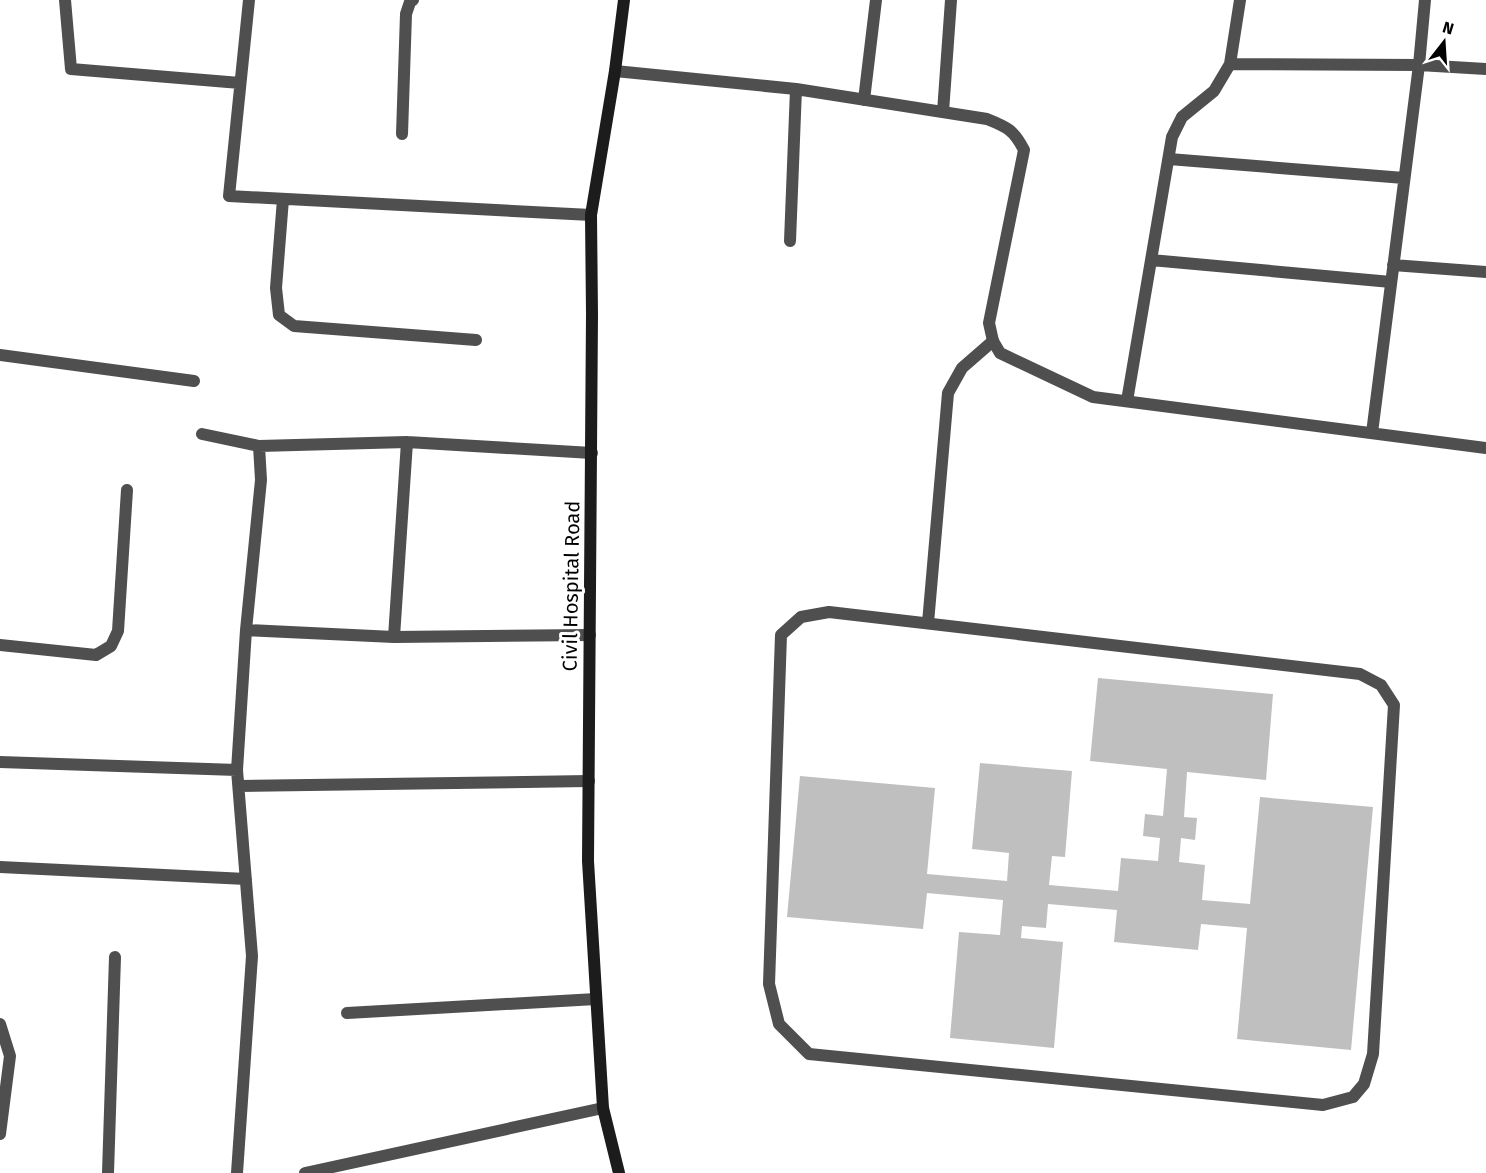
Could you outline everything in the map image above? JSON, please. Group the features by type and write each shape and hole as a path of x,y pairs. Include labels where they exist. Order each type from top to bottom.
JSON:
{"street":[{"path":"65,0 71,69 240,83"},
{"path":"249,0 229,196 591,215"},
{"path":"402,134 406,14 413,0"},
{"name":"Civil Hospital Road","path":"619,1173 603,1108 588,861 592,453 591,215 615,71 624,0"},
{"path":"864,100 876,0"},
{"path":"943,112 951,0"},
{"path":"1127,401 1172,137 1182,117 1214,92 1230,64 1240,0"},
{"path":"1372,433 1419,65 1425,0"},
{"path":"1230,64 1419,65 1486,69"},
{"path":"615,71 796,89 987,119 1005,126 1017,136 1024,150 989,324 993,341 1000,353 1093,396 1486,448"},
{"path":"790,241 796,89"},
{"path":"1168,159 1404,178"},
{"path":"283,199 276,288 279,315 294,326 476,340"},
{"path":"1151,260 1391,282"},
{"path":"1393,265 1486,272"},
{"path":"928,623 948,393 962,368 993,341"},
{"path":"0,355 194,381"},
{"path":"202,434 259,446 407,442 592,453"},
{"path":"394,638 407,442"},
{"path":"237,1173 252,956 237,771 246,630 261,480 259,446"},
{"path":"0,645 96,655 111,646 118,631 127,490"},
{"path":"830,612 928,623 1360,674 1381,685 1394,705 1373,1054 1364,1084 1353,1097 1323,1105 809,1054 779,1024 769,984 781,635 801,617 830,612"},
{"path":"246,630 394,638 590,635"},
{"path":"0,762 237,771"},
{"path":"239,786 589,781"},
{"path":"0,867 246,879"},
{"path":"108,1173 115,957"},
{"path":"346,1013 596,999"},
{"path":"0,1024 10,1056 0,1134"},
{"path":"305,1173 603,1108"}],"building":[{"path":"1098,678 1273,694 1266,780 1187,772 1184,817 1197,818 1195,840 1181,838 1179,862 1205,865 1202,900 1250,904 1260,797 1373,807 1351,1050 1237,1039 1247,928 1201,924 1198,950 1114,942 1117,910 1048,904 1046,928 1022,926 1021,938 1063,942 1054,1048 950,1038 959,932 1000,935 1003,900 927,893 923,929 787,917 800,776 935,788 927,874 1007,881 1009,853 972,849 980,763 1072,771 1065,857 1052,856 1049,885 1118,891 1121,858 1158,861 1160,838 1143,836 1145,814 1163,816 1167,769 1090,761"}]}
